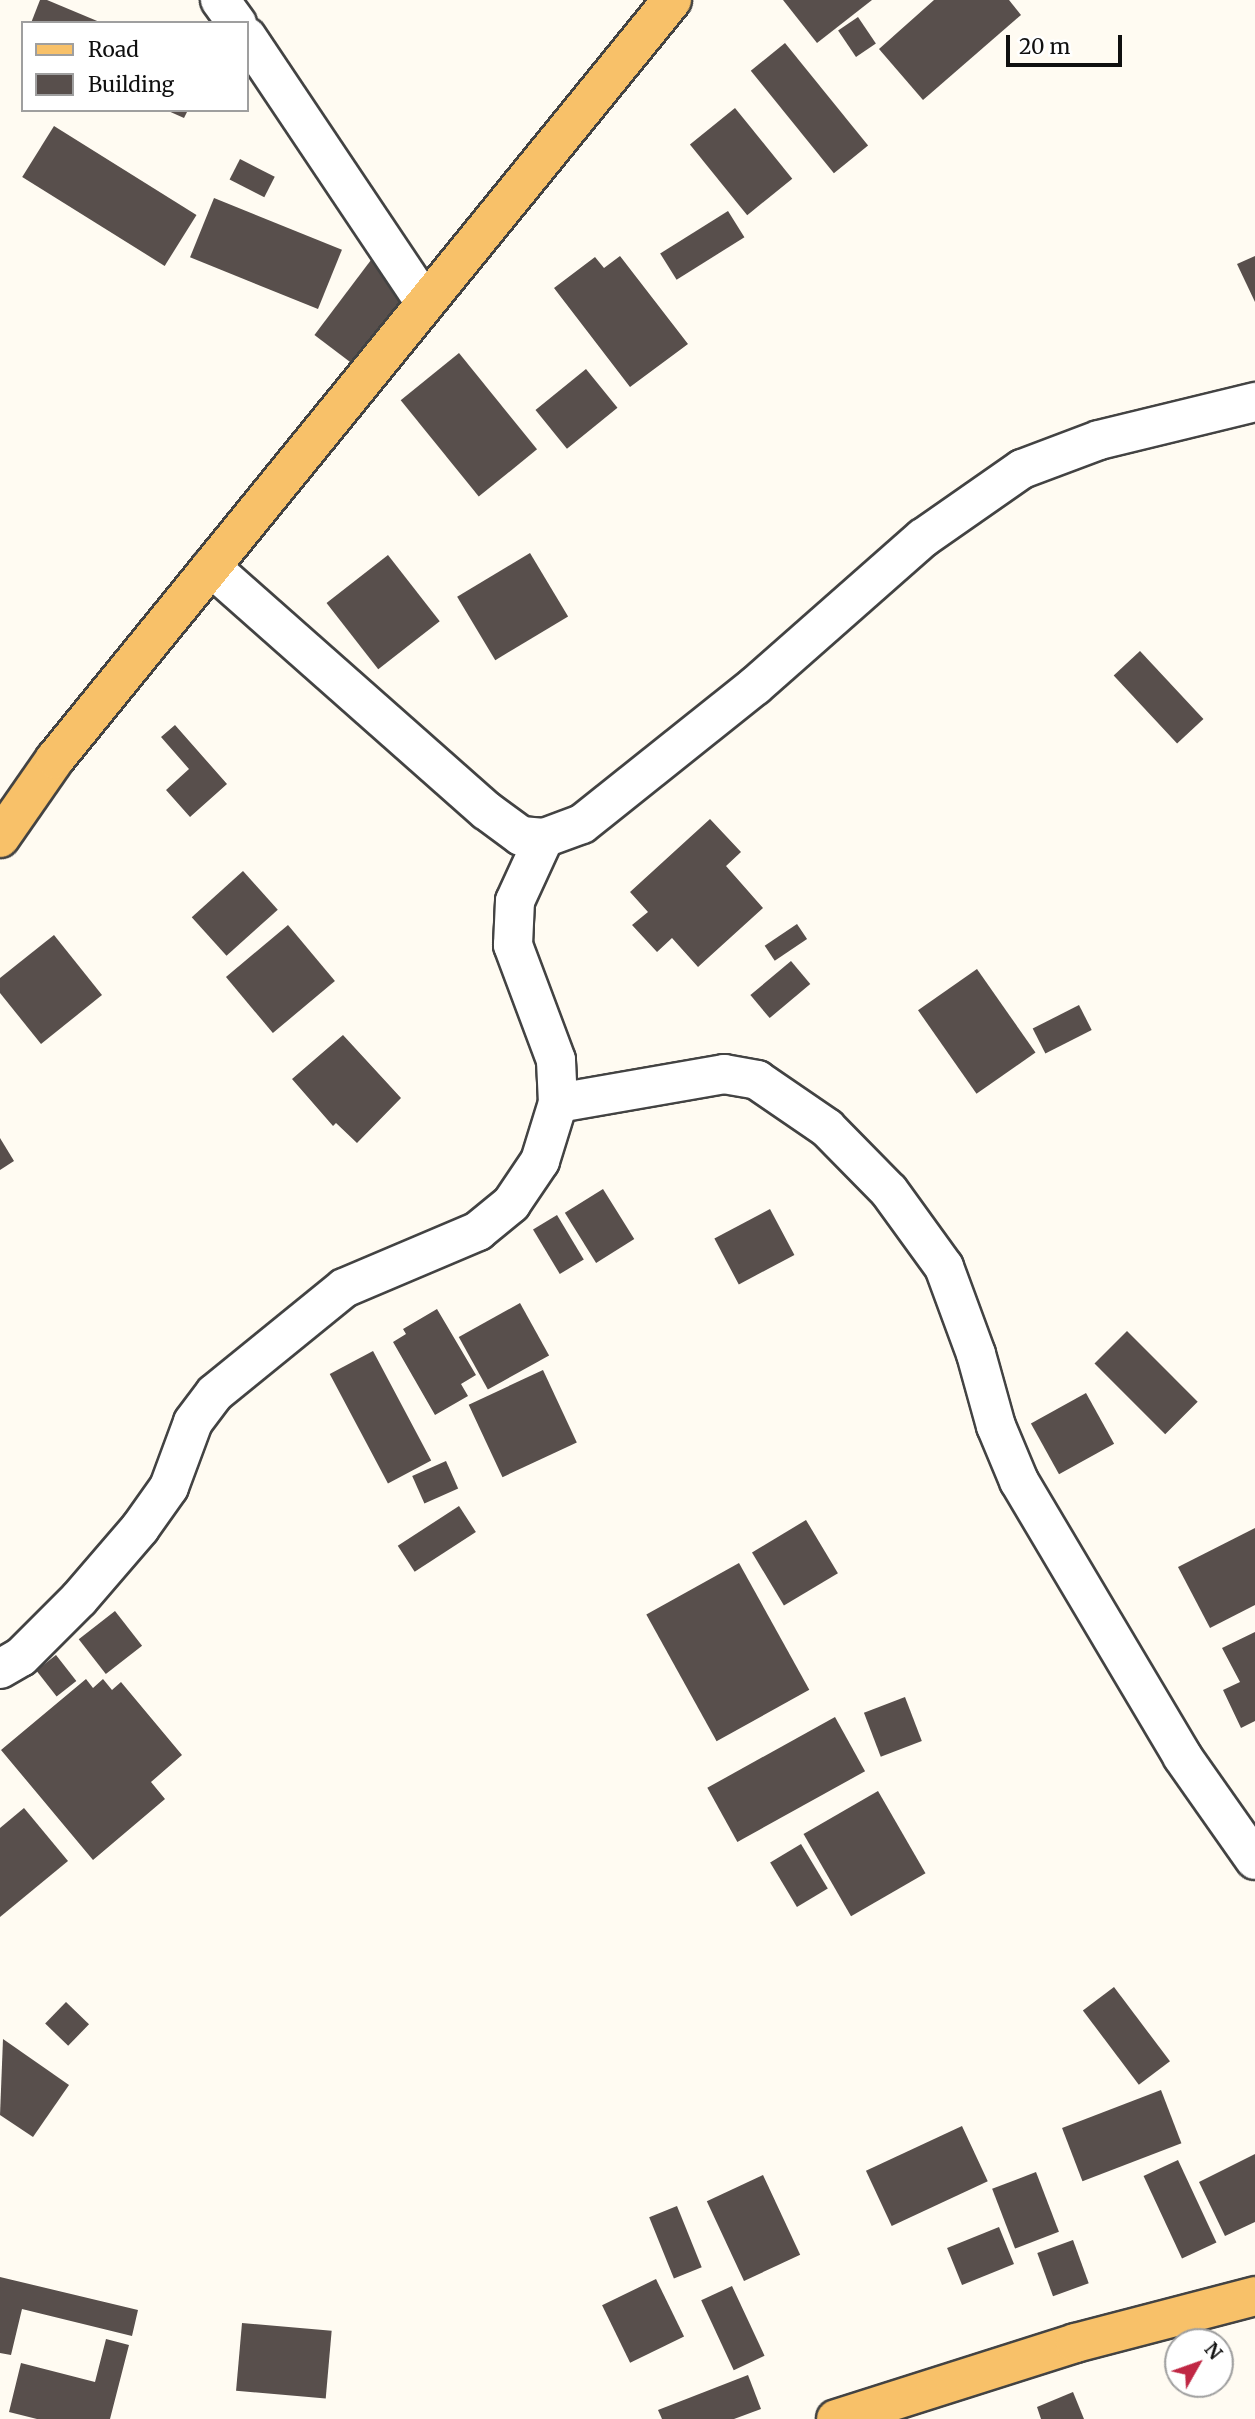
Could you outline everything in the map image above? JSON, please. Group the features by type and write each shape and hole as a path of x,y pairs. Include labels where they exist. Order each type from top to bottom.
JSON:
{"main road":[{"path":"0,838 55,759 672,0"},
{"path":"836,2419 1075,2343 1255,2296"}],"street":[{"path":"219,0 235,21"},
{"path":"248,38 425,303"},
{"path":"211,568 487,811 522,836 544,838 582,824 755,686 923,538 1022,469 1099,440 1255,402"},
{"path":"0,1669 21,1657 79,1599 140,1528 169,1487 193,1422 215,1393 344,1288 478,1231 503,1211 540,1161 558,1103 556,1060 513,945 515,901 544,838"},
{"path":"558,1103 724,1074 757,1080 827,1128 889,1191 944,1267 976,1354 996,1426 1019,1481 1182,1756 1255,1860"}],"building":[{"path":"40,0 47,0 97,21 32,21"},
{"path":"783,0 872,0 817,43"},
{"path":"934,0 1009,0 1021,15 923,100 879,49"},
{"path":"858,17 876,44 856,57 838,30"},
{"path":"785,43 868,146 834,173 751,71"},
{"path":"735,108 792,179 747,215 690,145"},
{"path":"170,112 187,112 184,118"},
{"path":"54,126 196,215 165,266 22,177"},
{"path":"240,159 275,177 264,197 230,179"},
{"path":"214,198 342,250 318,309 190,257"},
{"path":"728,211 744,237 677,280 660,253"},
{"path":"374,256 412,285 353,364 314,335"},
{"path":"620,256 688,344 630,387 554,288 595,257 604,268"},
{"path":"1255,256 1255,302 1237,264"},
{"path":"459,353 537,449 479,497 401,400"},
{"path":"586,369 617,408 567,449 535,410"},
{"path":"530,553 568,616 495,660 457,597"},
{"path":"388,555 440,621 378,669 327,603"},
{"path":"1140,651 1203,719 1177,744 1114,676"},
{"path":"175,725 227,784 190,817 166,790 189,769 161,737"},
{"path":"710,819 741,852 726,866 763,908 698,967 672,938 657,952 632,925 648,912 630,892"},
{"path":"243,871 278,910 227,956 192,917"},
{"path":"797,924 807,939 775,961 765,946"},
{"path":"288,925 335,981 273,1033 226,977"},
{"path":"54,935 102,995 41,1044 0,993 0,978"},
{"path":"791,961 810,984 770,1018 750,995"},
{"path":"977,969 1036,1053 977,1094 918,1010"},
{"path":"1079,1005 1092,1030 1045,1054 1033,1029"},
{"path":"343,1035 401,1098 357,1143 336,1123 333,1126 292,1079"},
{"path":"0,1138 14,1161 0,1170"},
{"path":"603,1189 634,1239 596,1263 565,1213"},
{"path":"770,1209 794,1255 739,1284 714,1239"},
{"path":"557,1215 584,1260 560,1274 533,1229"},
{"path":"520,1303 549,1355 488,1389 459,1337"},
{"path":"437,1309 476,1375 461,1384 468,1396 435,1415 393,1342 406,1334 403,1329"},
{"path":"1127,1331 1198,1402 1165,1434 1094,1364"},
{"path":"373,1351 431,1460 388,1483 330,1374"},
{"path":"543,1370 577,1443 502,1477 469,1405"},
{"path":"1086,1393 1114,1444 1059,1474 1031,1424"},
{"path":"446,1461 458,1488 424,1503 412,1476"},
{"path":"459,1506 476,1532 415,1572 398,1546"},
{"path":"806,1520 838,1573 784,1606 752,1552"},
{"path":"1255,1528 1255,1605 1210,1628 1178,1567"},
{"path":"739,1563 809,1690 717,1741 646,1614"},
{"path":"115,1611 142,1646 106,1674 79,1639"},
{"path":"1255,1632 1255,1721 1241,1728 1223,1690 1240,1682 1222,1648"},
{"path":"56,1655 76,1681 57,1696 36,1670"},
{"path":"86,1679 93,1688 103,1679 112,1690 121,1682 182,1755 151,1782 165,1799 93,1860 1,1750"},
{"path":"905,1697 922,1741 881,1757 864,1713"},
{"path":"835,1717 865,1771 737,1842 707,1788"},
{"path":"878,1791 926,1873 851,1916 804,1834"},
{"path":"24,1808 68,1861 0,1917 0,1828"},
{"path":"801,1844 828,1889 797,1907 770,1863"},
{"path":"1114,1987 1170,2061 1139,2085 1083,2010"},
{"path":"66,2002 89,2024 68,2046 45,2024"},
{"path":"3,2039 69,2085 33,2137 0,2115"},
{"path":"1161,2090 1181,2143 1082,2181 1062,2128"},
{"path":"962,2126 988,2181 892,2226 866,2171"},
{"path":"1255,2154 1255,2222 1225,2236 1199,2182"},
{"path":"1178,2160 1216,2242 1182,2259 1144,2176"},
{"path":"1036,2172 1059,2232 1015,2249 992,2189"},
{"path":"763,2175 800,2255 744,2281 707,2201"},
{"path":"677,2206 702,2267 674,2278 649,2217"},
{"path":"999,2227 1014,2264 962,2285 947,2248"},
{"path":"1073,2240 1089,2283 1053,2296 1037,2253"},
{"path":"0,2277 138,2310 132,2336 22,2309 11,2355 0,2353"},
{"path":"656,2279 684,2337 630,2363 602,2305"},
{"path":"732,2286 765,2356 734,2370 701,2300"},
{"path":"242,2323 332,2331 326,2399 236,2391"},
{"path":"106,2339 129,2345 110,2419 37,2419 9,2412 21,2363 95,2382"},
{"path":"748,2375 761,2409 734,2419 662,2419 658,2410"},
{"path":"1073,2392 1084,2419 1041,2419 1037,2407"}]}
